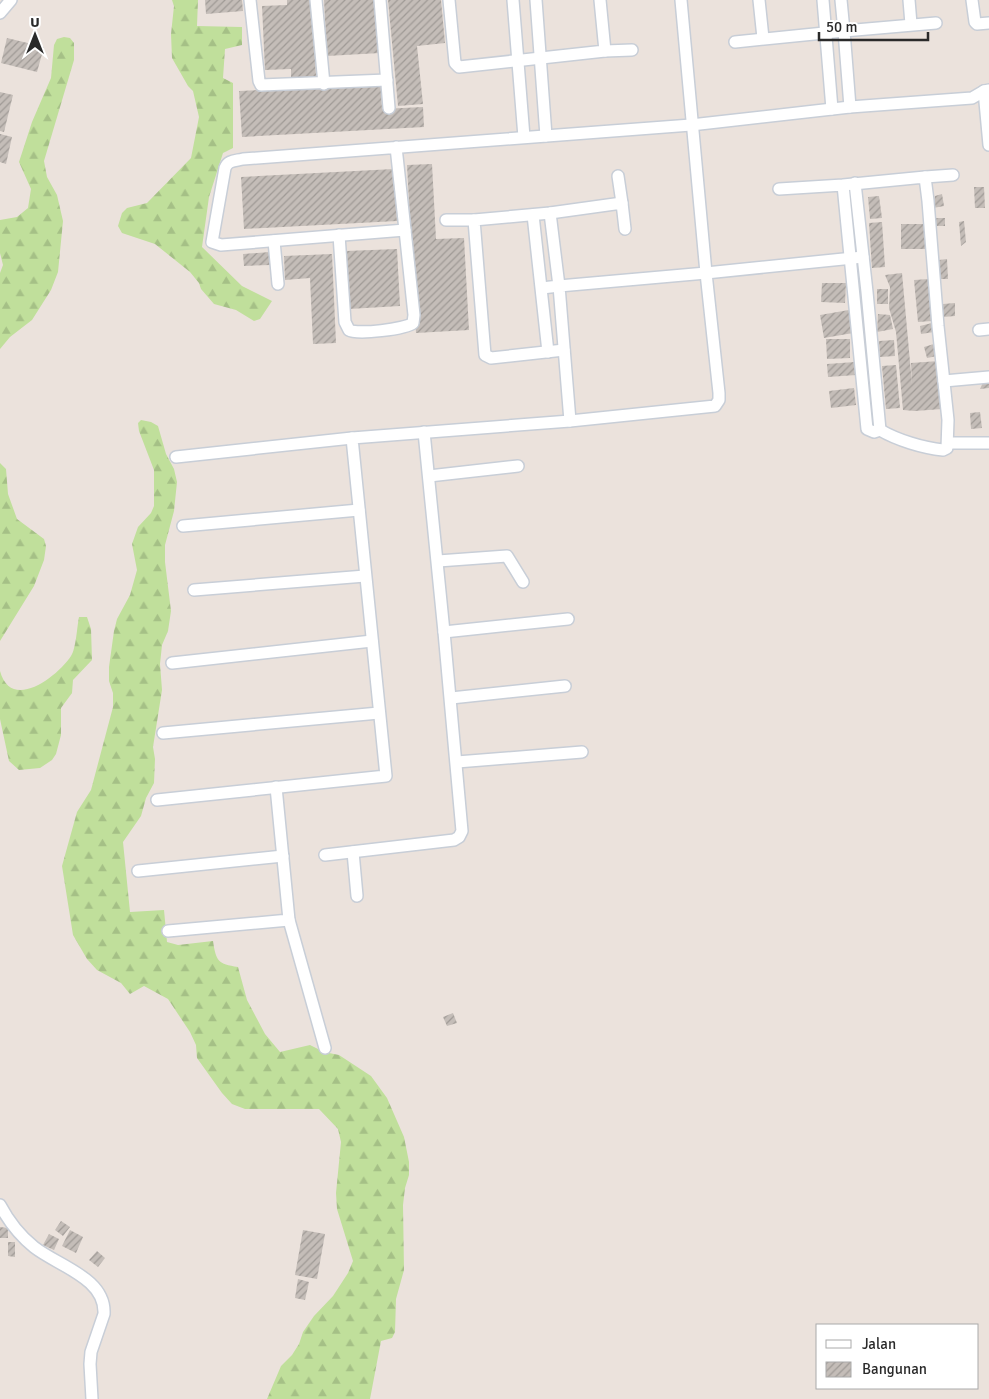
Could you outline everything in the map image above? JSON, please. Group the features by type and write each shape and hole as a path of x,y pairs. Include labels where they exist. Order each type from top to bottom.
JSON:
{"street":[{"path":"0,12 11,0"},
{"path":"250,0 260,83 265,86 387,80"},
{"path":"316,0 324,84"},
{"path":"380,0 389,108"},
{"path":"449,0 455,64 459,67 605,51 632,50"},
{"path":"513,0 524,138"},
{"path":"536,0 546,136"},
{"path":"600,0 605,51"},
{"path":"176,457 352,438 570,421 715,406 719,400 719,393 691,125 681,0"},
{"path":"759,0 763,38"},
{"path":"823,0 832,109"},
{"path":"841,0 850,107"},
{"path":"909,0 911,24"},
{"path":"972,0 975,22 978,24 989,23"},
{"path":"735,42 936,23"},
{"path":"405,230 220,245 212,242 226,164 242,159 691,125 850,107 972,98 986,90 989,145"},
{"path":"972,98 987,105"},
{"path":"339,235 345,322 349,330 357,332 404,327 413,323 414,314 396,147"},
{"path":"779,189 953,175"},
{"path":"618,176 625,229"},
{"path":"880,430 888,435 940,450 947,448 944,381 925,177"},
{"path":"855,183 880,430"},
{"path":"843,185 867,429 874,432 880,430"},
{"path":"446,220 474,220 550,213 622,202"},
{"path":"550,213 559,286 570,421"},
{"path":"533,214 548,352"},
{"path":"474,220 485,354 491,358 564,350"},
{"path":"274,241 278,284"},
{"path":"542,288 863,257"},
{"path":"944,381 989,377"},
{"path":"325,856 454,840 459,837 462,831 438,561 424,432"},
{"path":"157,800 386,776 352,438"},
{"path":"948,443 989,443"},
{"path":"429,476 518,466"},
{"path":"183,526 359,510"},
{"path":"438,561 508,556 523,582"},
{"path":"194,590 365,576"},
{"path":"444,632 568,620"},
{"path":"172,663 372,641"},
{"path":"451,698 565,686"},
{"path":"163,733 379,713"},
{"path":"456,762 582,752"},
{"path":"276,788 289,920 325,1048"},
{"path":"353,852 357,896"},
{"path":"138,870 283,856"},
{"path":"168,931 289,920"},
{"path":"0,1205 8,1220 22,1238 49,1258 88,1280 98,1294 104,1308 104,1314 91,1352 92,1399"}],"green space":[{"path":"172,0 198,0 197,26 242,27 242,45 225,49 223,78 233,83 233,148 223,153 209,197 202,247 242,286 272,301 260,319 254,321 236,310 214,304 190,272 155,244 122,233 118,226 122,213 127,208 147,203 191,158 199,117 193,91 188,86 172,58 171,34 174,6"},
{"path":"70,38 74,43 74,60 44,161 47,177 57,195 63,221 58,272 51,290 32,320 10,337 0,349 0,273 3,265 0,253 0,220 17,217 28,208 31,189 19,162 32,122 51,78 54,45 57,39"},
{"path":"141,420 158,426 177,482 174,511 165,545 165,562 171,611 168,631 162,645 160,664 162,690 153,747 155,759 154,783 146,798 141,816 123,842 130,912 164,910 167,942 178,945 213,941 215,953 219,960 222,963 238,967 247,1000 265,1034 280,1052 310,1045 324,1052 339,1055 371,1076 387,1098 404,1137 409,1162 409,1175 403,1205 404,1270 396,1299 395,1332 392,1338 381,1341 370,1399 267,1399 281,1366 292,1355 299,1344 303,1332 314,1316 333,1296 348,1273 353,1261 337,1209 336,1193 341,1142 338,1129 319,1109 245,1109 232,1104 197,1058 196,1045 190,1032 168,999 144,986 130,994 121,983 97,970 87,959 73,935 62,866 77,812 91,790 113,707 109,667 117,619 130,595 137,570 132,544 138,527 151,513 154,506 154,470 139,431 138,423"},
{"path":"0,463 6,469 8,494 17,519 44,539 46,546 44,560 34,586 0,641"},
{"path":"79,617 87,617 91,629 92,660 73,680 72,693 61,708 61,735 56,754 52,760 40,768 19,770 9,761 0,719 0,671 6,683 14,689 24,690 45,681 56,673 73,653"}],"building":[{"path":"205,0 242,0 243,11 206,14"},
{"path":"287,0 312,0 316,76 291,78 291,69 265,70 262,6 287,5"},
{"path":"324,0 377,0 380,53 327,56"},
{"path":"388,0 441,0 445,43 417,46 423,104 398,106"},
{"path":"7,38 44,47 37,72 1,63"},
{"path":"381,84 382,109 423,107 424,127 242,137 239,91"},
{"path":"0,92 13,95 4,132 0,131"},
{"path":"0,134 12,137 6,164 0,162"},
{"path":"432,164 436,239 464,238 469,330 416,333 407,165"},
{"path":"394,169 397,221 244,229 241,177"},
{"path":"974,187 984,187 985,208 975,208"},
{"path":"942,194 944,206 933,208 935,196"},
{"path":"879,196 882,218 870,219 868,197"},
{"path":"935,218 945,218 945,226 935,226"},
{"path":"964,221 966,242 961,246 959,222"},
{"path":"882,222 885,267 872,268 869,223"},
{"path":"901,224 925,224 925,249 901,249"},
{"path":"397,249 400,306 349,309 346,251"},
{"path":"270,252 270,265 244,266 243,254"},
{"path":"332,254 336,343 313,344 310,278 285,280 284,256"},
{"path":"947,259 948,279 940,279 939,260"},
{"path":"902,273 912,384 911,363 939,361 942,409 903,410 896,332 889,308 890,287 885,275"},
{"path":"929,279 932,321 918,322 914,280"},
{"path":"822,283 846,283 845,303 821,302"},
{"path":"877,289 888,289 888,304 877,304"},
{"path":"955,303 955,316 943,317 943,304"},
{"path":"849,310 853,333 824,338 820,315"},
{"path":"878,314 890,315 893,329 877,332"},
{"path":"932,323 934,332 921,334 920,326"},
{"path":"826,339 850,339 850,358 827,359"},
{"path":"894,340 895,356 880,357 879,341"},
{"path":"934,344 937,356 927,358 924,347"},
{"path":"855,362 856,375 828,377 827,364"},
{"path":"896,365 900,408 886,409 882,366"},
{"path":"987,374 989,374 989,388 980,389"},
{"path":"854,388 856,405 831,408 829,391"},
{"path":"980,412 982,428 971,429 970,413"},
{"path":"453,1013 457,1023 447,1026 443,1017"},
{"path":"61,1221 70,1227 63,1236 55,1230"},
{"path":"0,1227 8,1228 8,1238 0,1238"},
{"path":"70,1230 83,1237 76,1253 62,1246"},
{"path":"303,1230 325,1234 317,1279 295,1275"},
{"path":"49,1234 59,1239 54,1250 43,1245"},
{"path":"8,1242 15,1242 15,1257 8,1256"},
{"path":"97,1251 105,1258 98,1267 89,1260"},
{"path":"298,1279 309,1282 305,1300 295,1298"}]}
